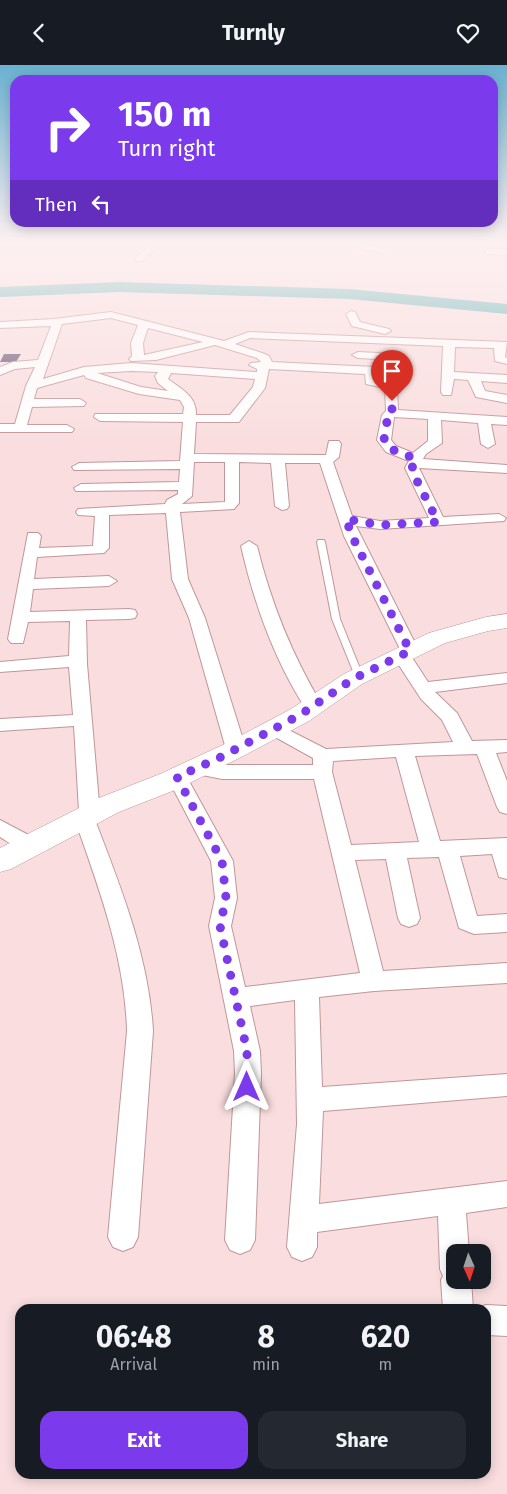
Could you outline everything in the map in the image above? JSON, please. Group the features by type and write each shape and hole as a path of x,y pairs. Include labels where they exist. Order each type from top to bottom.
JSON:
{"street":[{"path":"351,314 356,324 429,342"},
{"path":"0,325 112,315 264,357 264,369 259,388 237,417 227,420 100,417"},
{"path":"20,428 27,403 58,321"},
{"path":"4,337 43,322"},
{"path":"138,358 137,343 144,324"},
{"path":"85,371 101,361 153,357 206,340 250,335 429,342 450,339 503,345 499,359 507,361"},
{"path":"438,522 413,473 415,461 422,450 435,443 438,416 448,375 450,339"},
{"path":"203,360 206,340"},
{"path":"353,371 358,353 382,357 395,356 400,341"},
{"path":"35,384 85,371 136,367 186,372 264,369 312,363 353,371 372,371 381,370 382,357"},
{"path":"186,372 203,360 264,369"},
{"path":"0,371 13,366 43,363"},
{"path":"168,370 162,376 162,380 190,404 185,496 173,502 180,579 196,618 236,749"},
{"path":"85,371 139,390 182,397"},
{"path":"372,371 370,381 391,386 392,413"},
{"path":"448,375 507,379"},
{"path":"472,377 480,394 507,399"},
{"path":"27,403 80,403"},
{"path":"507,421 392,413 388,415 384,440 391,449 415,461 507,469"},
{"path":"484,419 488,444"},
{"path":"0,429 67,429"},
{"path":"79,467 232,459 325,459 332,457 334,444"},
{"path":"82,513 231,505 232,459"},
{"path":"278,459 282,505"},
{"path":"325,459 352,536 423,687 434,703 450,717 475,748 507,807"},
{"path":"81,487 185,486"},
{"path":"30,553 99,550 101,548 102,512"},
{"path":"346,519 380,525 499,518"},
{"path":"17,639 32,536"},
{"path":"249,546 256,578 276,637 293,672 313,705"},
{"path":"25,584 109,581"},
{"path":"20,617 129,614"},
{"path":"78,615 78,661 87,816 116,903 139,1005 140,1031 123,1237"},
{"path":"0,861 87,816 236,749 300,715 359,676 437,638 486,624 507,621"},
{"path":"0,667 78,661"},
{"path":"423,687 507,678"},
{"path":"0,725 82,720"},
{"path":"273,728 323,764 342,853 374,981"},
{"path":"202,765 209,770 222,772 323,764 331,754 507,746"},
{"path":"404,752 467,922 474,925 507,923"},
{"path":"177,777 222,861 226,898 220,926 247,1051 248,1073 240,1240"},
{"path":"0,827 30,845"},
{"path":"342,853 503,846 507,871"},
{"path":"394,851 410,918"},
{"path":"235,998 374,981 507,973"},
{"path":"306,989 310,1123 303,1234 451,1201 507,1194"},
{"path":"309,1099 507,1085"},
{"path":"451,1201 454,1244"},
{"path":"457,1289 458,1304"},
{"path":"491,1319 507,1321"}],"lane":[{"path":"321,542 336,619 359,676"}],"building":[{"path":"4,354 21,354 16,362 0,362"}],"route":[{"path":"247,1087 247,1051 220,926 226,898 222,861 177,777 221,757 300,715 353,679 410,651 352,536 346,519 380,525 438,522 413,473 412,468 416,459 391,449 383,438 388,415 392,413 392,401"}]}
